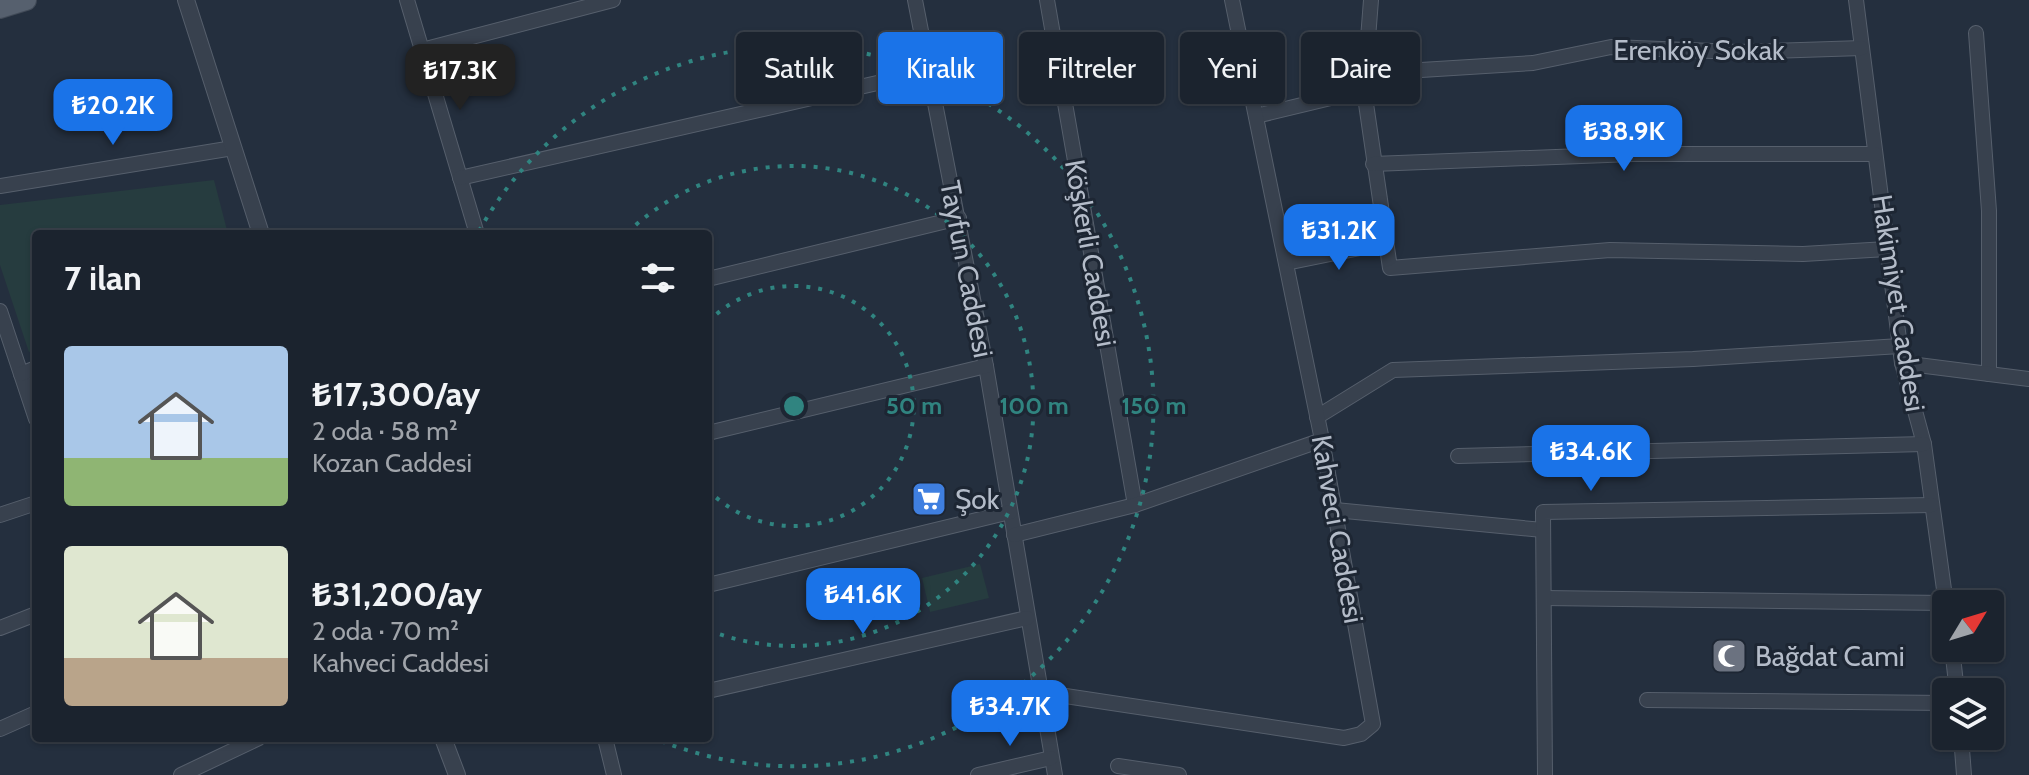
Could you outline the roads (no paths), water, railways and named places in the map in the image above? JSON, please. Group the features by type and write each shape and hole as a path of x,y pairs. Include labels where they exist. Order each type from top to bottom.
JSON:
{"main road":[{"path":"0,8 26,0"}],"street":[{"path":"186,0 260,230"},
{"path":"407,0 476,230"},
{"path":"422,50 613,0"},
{"name":"Tayfun Caddesi","path":"915,0 922,32"},
{"name":"Köşkerli Caddesi","path":"1047,0 1135,505"},
{"name":"Kahveci Caddesi","path":"1039,692 1344,738 1361,734 1373,724 1322,440 1232,0"},
{"path":"1369,32 1371,0"},
{"name":"Hakimiyet Caddesi","path":"1856,0 1902,363 1924,444 1944,590"},
{"path":"1976,33 1989,211 1989,374"},
{"name":"Erenköy Sokak","path":"1420,72 1533,63 1611,47 1738,52 1862,48"},
{"path":"460,178 878,83"},
{"name":"Tayfun Caddesi","path":"937,104 986,366 1055,775"},
{"name":"Erenköy Sokak","path":"1256,116 1306,104"},
{"path":"1366,104 1390,268 1610,250 1803,254 1887,249"},
{"path":"0,186 233,148"},
{"path":"1373,164 1633,154 1875,154"},
{"path":"712,278 959,218"},
{"path":"1286,263 1384,243"},
{"path":"0,311 32,407"},
{"path":"1317,417 1393,370 1693,359 1900,346"},
{"path":"1902,363 2029,379"},
{"path":"712,432 986,366"},
{"path":"21,374 32,370"},
{"path":"1014,535 1135,505 1322,440"},
{"path":"1458,456 1924,444"},
{"path":"0,515 32,504"},
{"path":"1545,775 1543,512 1932,505"},
{"path":"1335,510 1543,530"},
{"path":"712,584 1010,512"},
{"path":"1544,598 1932,604"},
{"path":"0,628 32,616"},
{"path":"712,690 1027,618"},
{"path":"1647,700 1932,703"},
{"path":"0,729 32,715"},
{"path":"181,775 251,742"},
{"path":"445,742 457,775"},
{"path":"606,742 614,775"},
{"path":"1962,750 1964,775"},
{"path":"978,775 1051,758"},
{"path":"1118,766 1179,775"}],"place":[{"name":"Şok","path":"929,499"},
{"name":"Bağdat Cami","path":"1729,656"}]}
